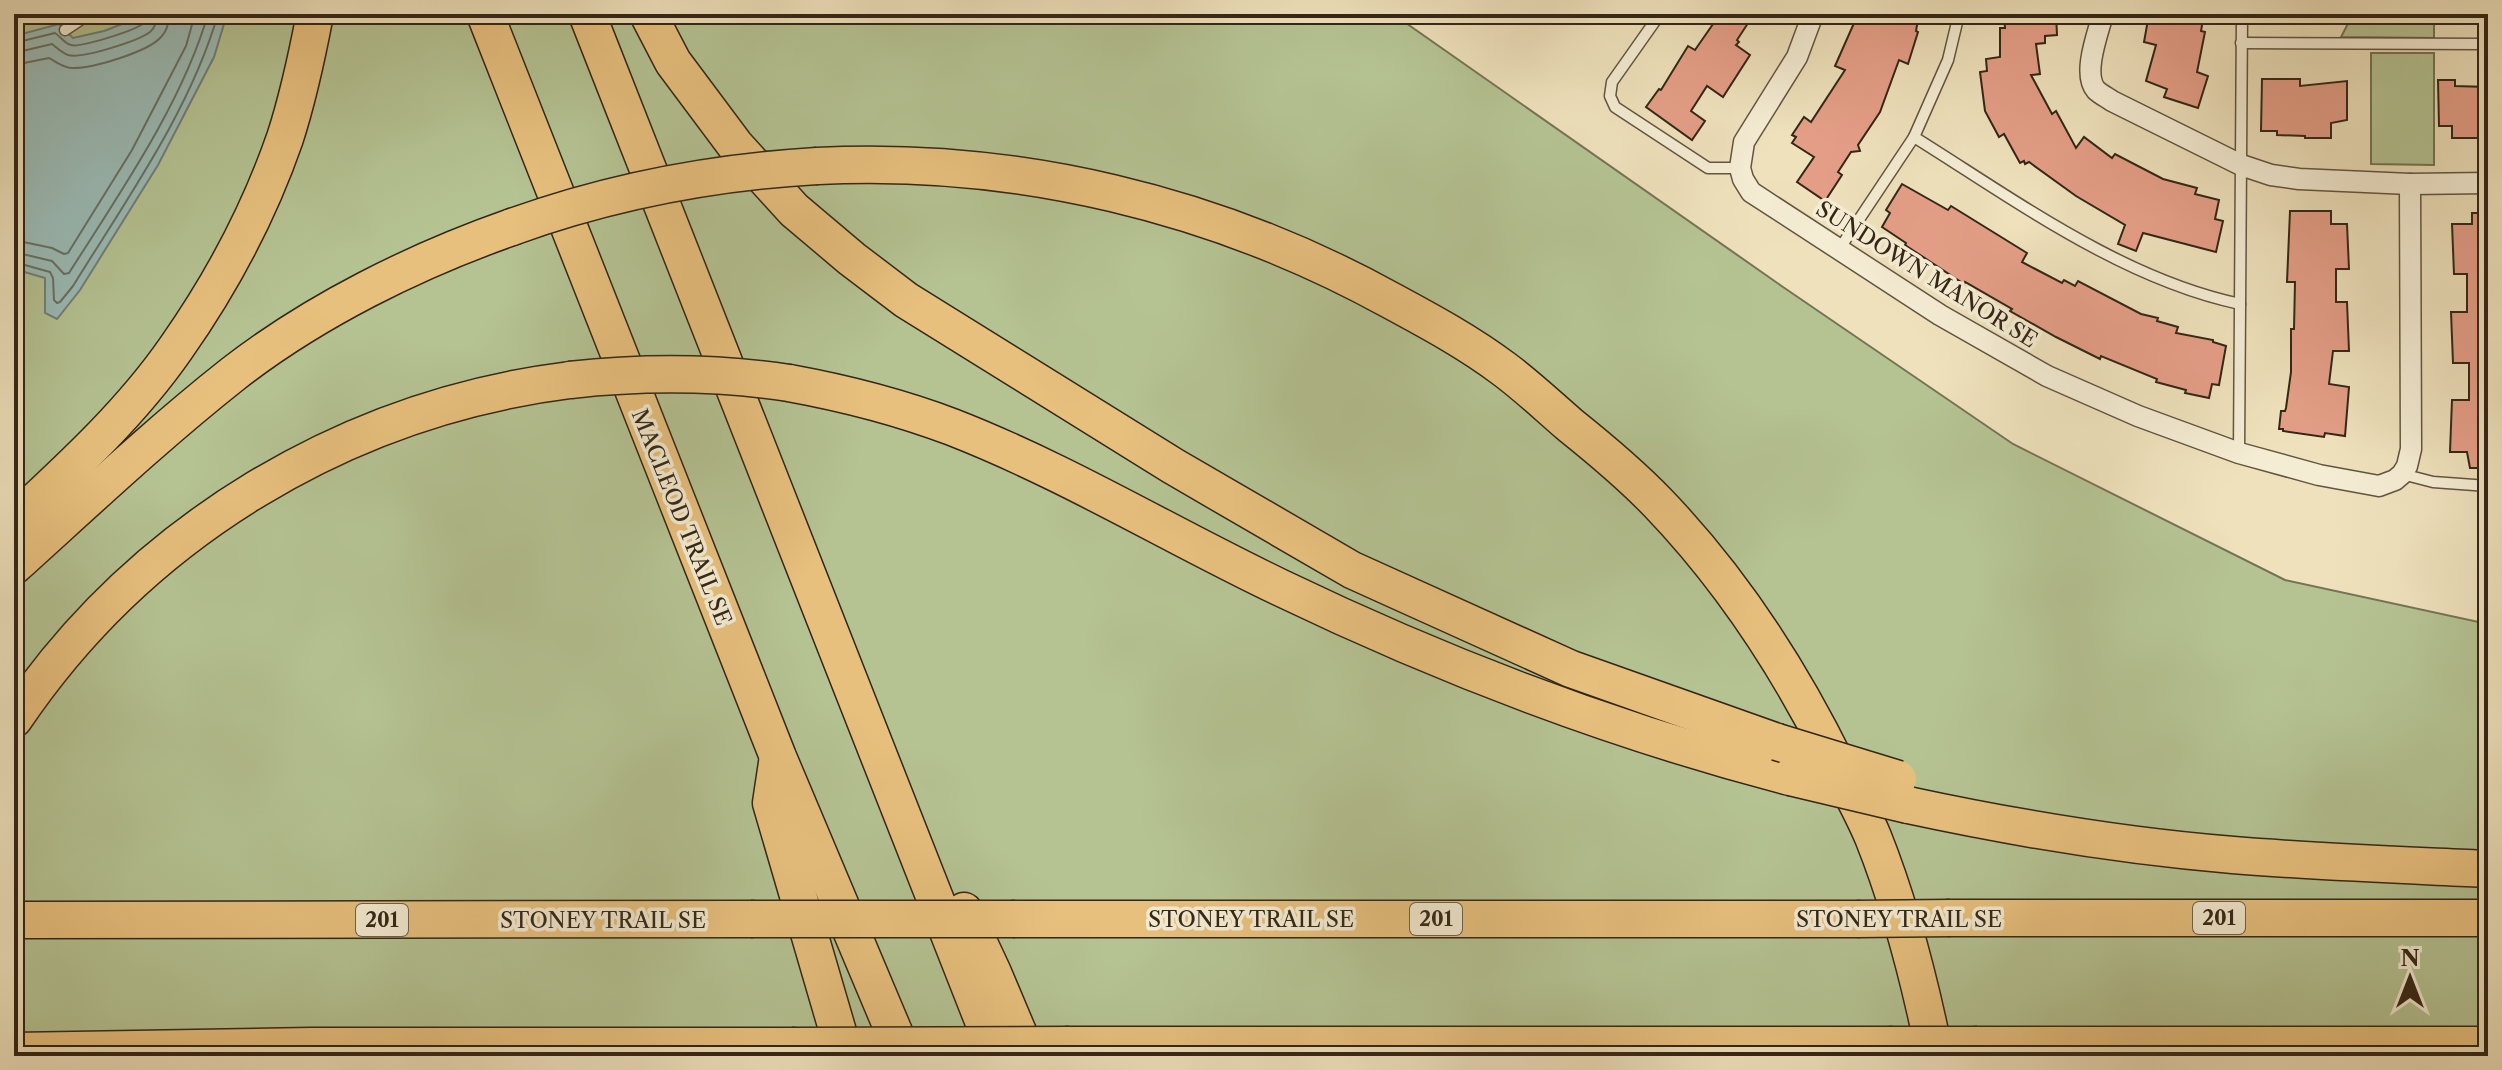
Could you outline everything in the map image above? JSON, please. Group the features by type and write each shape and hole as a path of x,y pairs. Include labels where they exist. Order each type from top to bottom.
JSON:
{"highway":[{"path":"14,521 99,440 135,399 175,350 210,295 243,238 285,137 315,14"},
{"name":"MACLEOD TRAIL SE","path":"485,14 778,757 904,1056"},
{"path":"587,14 900,806 945,871 993,973 1013,1052"},
{"path":"648,14 673,62 735,145 794,210 852,259 918,307 1173,466 1352,570 1571,669 1777,742 1903,792"},
{"path":"14,566 147,445 236,372 283,340 373,286 417,264 553,212 640,190 743,173 856,164 950,166 1069,183 1187,213 1255,235 1336,270 1444,329 1503,369 1657,502 1727,584 1781,660 1821,732 1872,834 1892,889 1935,1056"},
{"path":"14,719 75,641 126,588 198,527 268,481 344,442 410,416 502,391 570,380 658,374 712,375 789,383 865,399 951,426 1056,473 1298,596 1439,659 1603,721 1682,747 1790,777 2009,807 2190,851 2346,863 2488,869"},
{"path":"778,757 771,803 845,1056"},
{"name":"STONEY TRAIL SE","path":"14,920 2488,918"},
{"path":"941,1056 1069,1045 2488,1045"},
{"path":"14,1051 311,1046 792,1046 1013,1052"}],"street":[{"path":"1740,168 1744,142 1797,57 1813,14"},
{"path":"2103,14 2090,62 2090,76 2095,89 2112,101 2241,165 2271,175 2299,179 2410,184 2488,183"},
{"name":"SUNDOWN MANOR SE","path":"1740,168 1751,192 1940,315 2047,376 2138,416 2239,453 2319,475 2379,486 2402,474"},
{"path":"2402,474 2411,449 2410,184"}],"lane":[{"path":"65,30 89,14"},
{"path":"1660,14 1612,82 1610,96 1615,107 1708,168 1740,168"},
{"path":"1840,248 1914,137 1948,60 1959,14"},
{"path":"2239,453 2242,14"},
{"path":"2241,43 2488,44"},
{"path":"1914,137 2076,238 2203,297 2240,304"},
{"path":"2402,474 2433,482 2488,486"}],"green space":[{"path":"14,14 1393,14 2013,444 2285,580 2488,624 2488,1056 14,1056"},
{"path":"2353,14 2434,14 2434,38 2341,37"},
{"path":"2371,53 2434,53 2434,165 2371,164"}],"water":[{"path":"148,14 227,14 214,57 158,165 80,290 57,319 45,313 45,278 14,269 14,36 59,24 73,38 104,31"}],"building":[{"path":"1720,14 1754,14 1736,45 1750,55 1723,97 1707,86 1691,111 1705,121 1692,140 1646,107 1661,90 1688,46 1695,50"},
{"path":"1858,14 1919,14 1918,32 1908,64 1899,60 1880,112 1858,145 1860,151 1851,152 1838,172 1842,175 1825,201 1797,182 1814,157 1792,143 1796,137 1792,135 1804,117 1811,122 1845,70 1835,66"},
{"path":"2056,14 2057,35 2045,36 2045,43 2036,44 2040,74 2031,75 2052,114 2056,111 2076,148 2084,137 2112,158 2115,154 2163,179 2197,188 2195,194 2219,200 2215,219 2223,221 2216,252 2143,233 2136,251 2118,244 2125,225 2076,196 2029,162 2020,163 2004,134 1999,137 1985,111 1980,72 1987,71 1986,59 2000,57 2000,28 2005,28 2004,15"},
{"path":"2149,14 2204,14 2201,31 2205,32 2197,72 2208,76 2198,108 2164,97 2167,89 2146,81 2156,45 2144,42"},
{"path":"2262,79 2300,79 2300,86 2347,81 2347,120 2331,123 2331,138 2305,138 2277,135 2277,131 2261,131"},
{"path":"2438,80 2455,80 2455,86 2488,87 2488,138 2452,138 2452,126 2439,126"},
{"path":"1902,184 1948,210 1951,206 2027,253 2022,262 2062,283 2064,280 2075,286 2078,281 2141,314 2178,327 2176,333 2213,340 2226,346 2219,385 2212,384 2209,398 2156,382 2157,379 2101,356 2100,359 2056,337 1964,284 1882,227 1890,213 1886,210"},
{"path":"2290,211 2331,211 2331,224 2347,224 2349,269 2336,269 2336,302 2347,302 2349,351 2333,351 2329,384 2349,387 2345,436 2325,433 2324,437 2279,429 2281,411 2286,408 2291,372 2291,329 2294,329 2295,282 2287,282"},
{"path":"2472,213 2488,213 2488,468 2470,468 2467,452 2450,452 2452,400 2469,400 2469,363 2453,363 2451,312 2467,312 2467,274 2454,274 2452,224 2472,224"}]}
